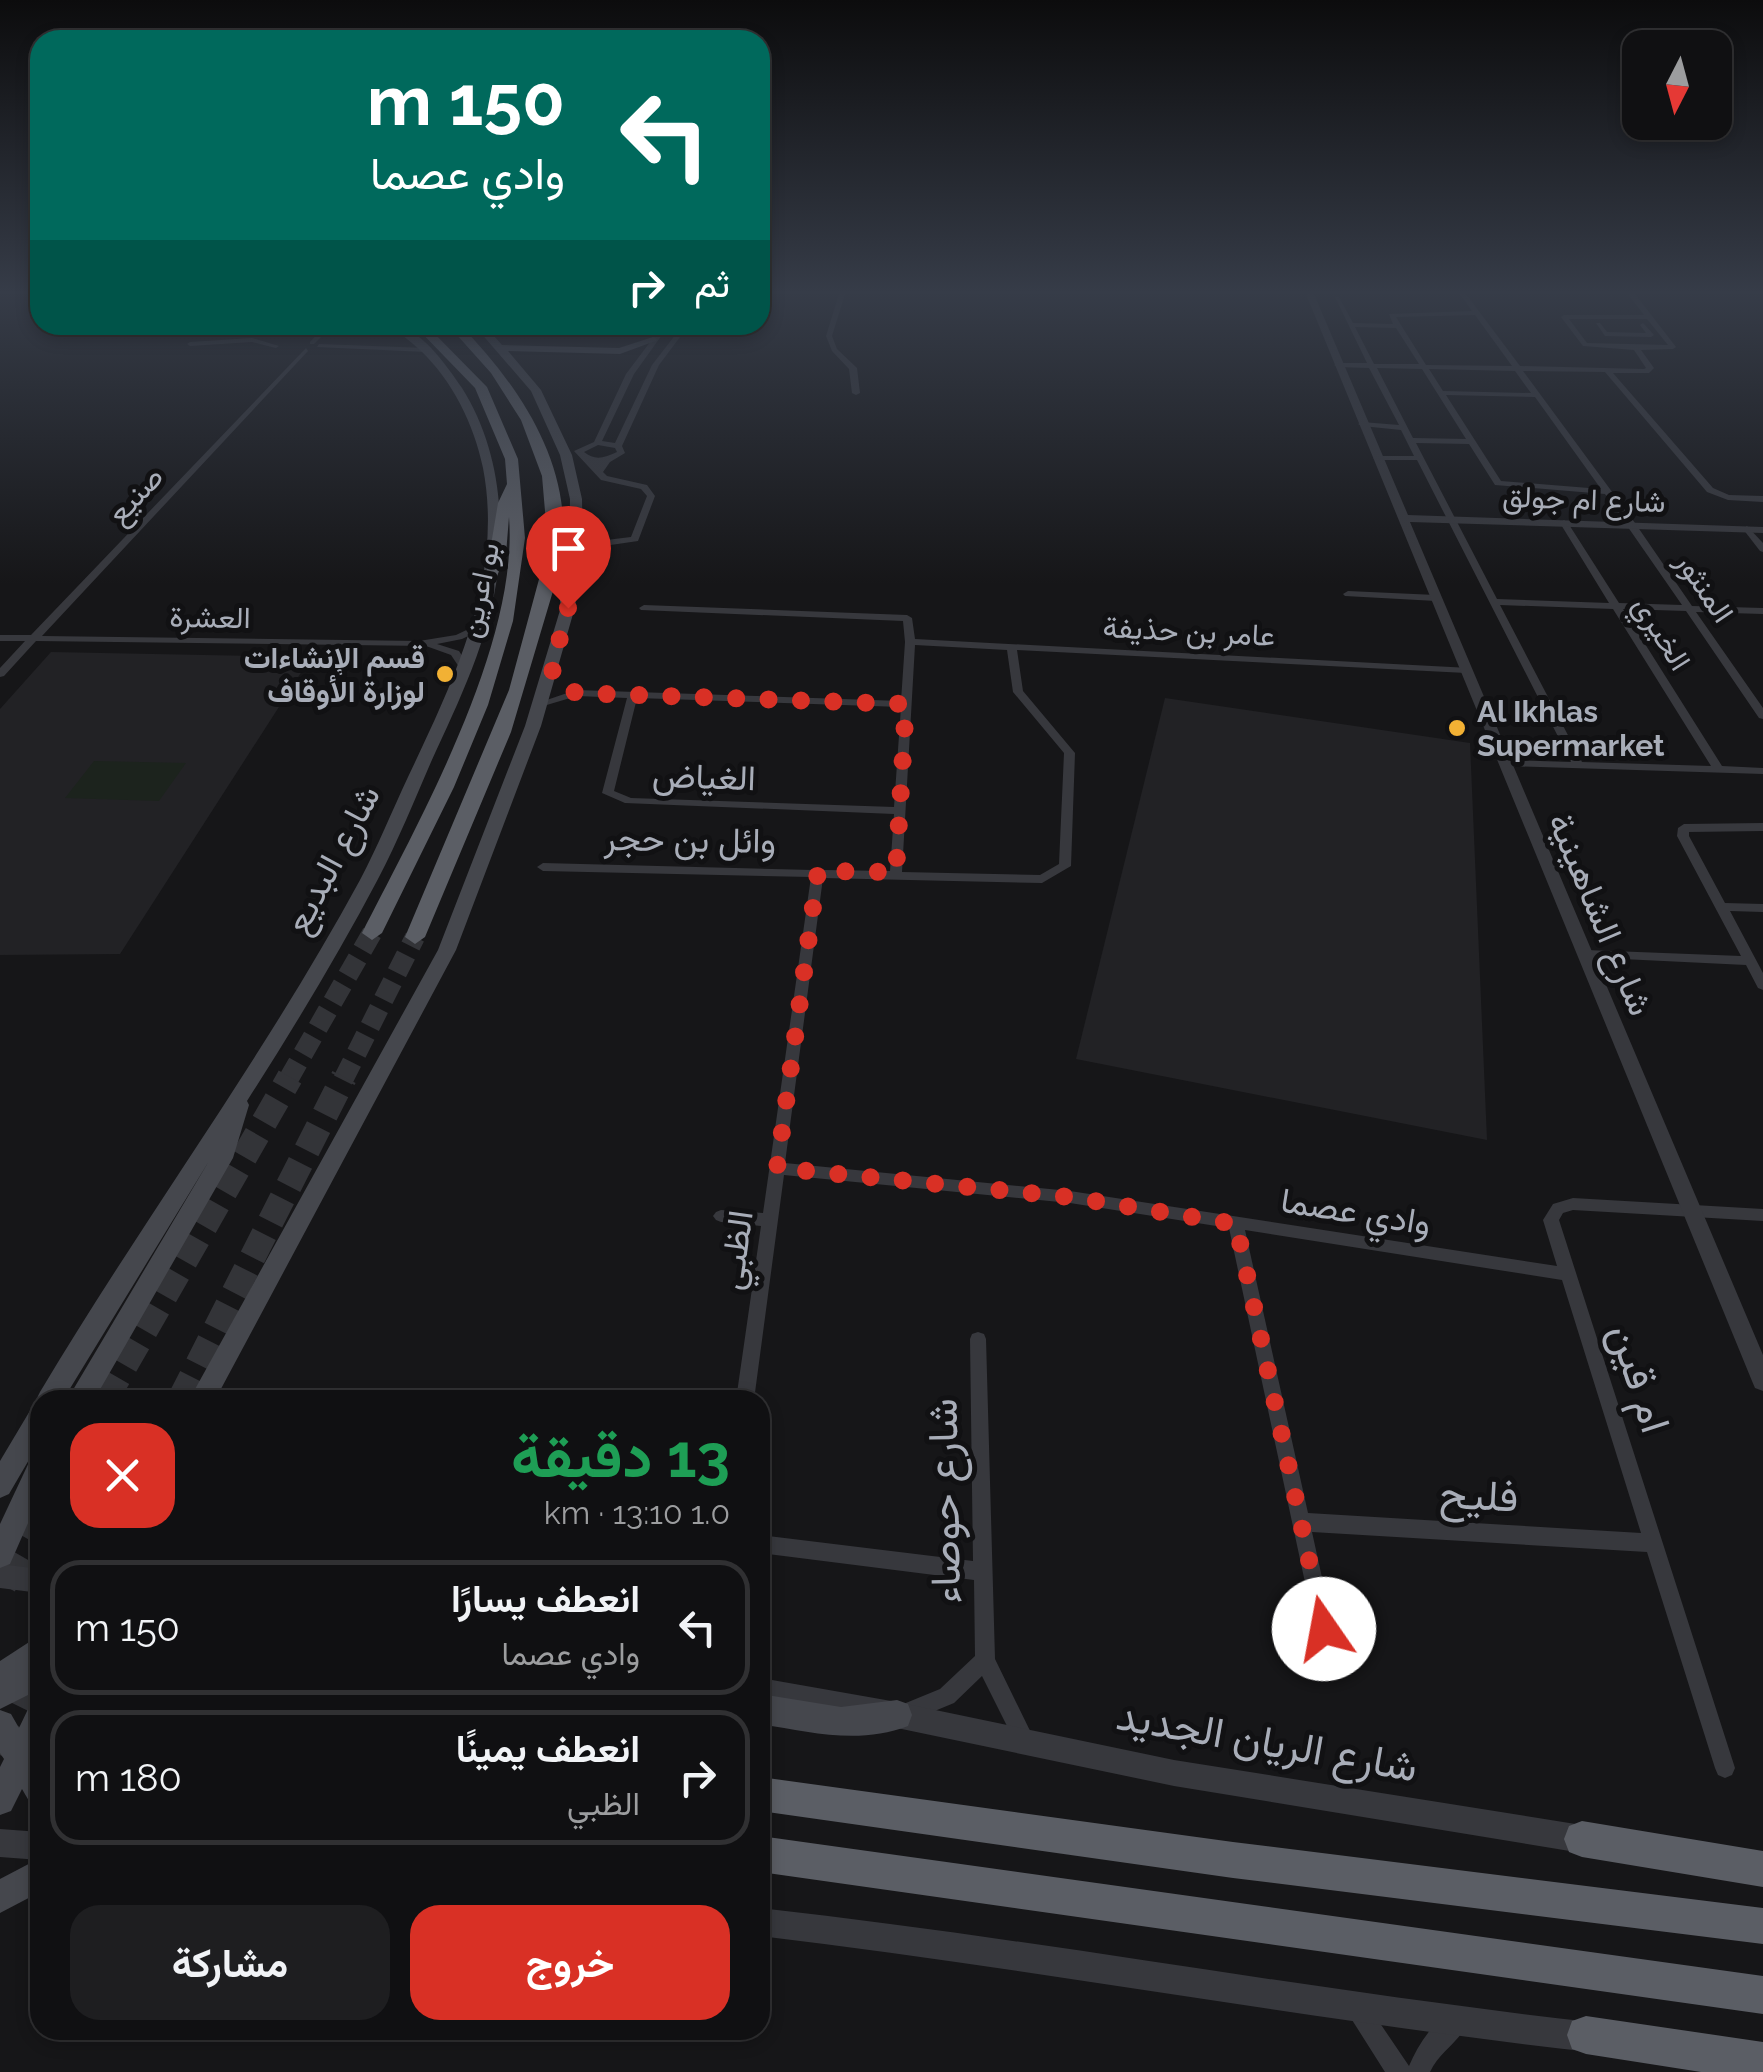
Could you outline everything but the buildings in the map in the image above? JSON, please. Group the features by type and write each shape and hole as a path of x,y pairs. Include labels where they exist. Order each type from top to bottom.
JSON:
{"highway":[{"name":"بو اعرين","path":"372,933 472,720 500,646 512,600 522,526 516,480 504,436 482,391"},
{"name":"بو اعرين","path":"415,937 508,719 535,636 556,541 552,499 536,434 510,391"},
{"path":"490,578 498,562 505,498 516,480"},
{"path":"556,541 568,608"},
{"path":"770,1795 1233,1860 1763,1926"},
{"path":"1582,1840 1763,1869"},
{"path":"770,1855 1763,1996"},
{"path":"1586,2035 1763,2062"}],"main road":[{"name":"شارع البديع","path":"56,1390 363,892 464,668 480,627 490,578 493,479 474,412 458,391"},
{"path":"207,1390 447,950 552,668 568,608 576,556 576,499 566,455 552,419 532,391"},
{"path":"86,1390 222,1158 241,1094"},
{"path":"0,1471 30,1457"},
{"path":"0,1485 30,1458"},
{"path":"0,1554 30,1464"},
{"path":"0,1679 30,1656"},
{"path":"0,1694 30,1678"},
{"path":"770,1711 841,1722 898,1715"},
{"path":"0,1725 30,1777"},
{"path":"0,1800 30,1738"},
{"path":"0,1897 30,1880"}],"street":[{"name":"صنيع","path":"0,674 270,391"},
{"path":"597,443 622,391"},
{"path":"589,460 607,460 621,454 618,446 644,391"},
{"name":"شارع الشاهينية","path":"1348,391 1763,1381"},
{"name":"شارع الشاهينية","path":"1386,391 1578,765"},
{"path":"1439,391 1503,486 1608,492"},
{"name":"المنثور","path":"1532,391 1632,525 1763,716"},
{"path":"1626,391 1712,492 1763,499"},
{"path":"1441,394 1536,396"},
{"path":"1362,424 1405,428"},
{"path":"1411,440 1471,442"},
{"path":"576,556 597,544 636,539 651,496 644,487 614,481 599,472 578,452 597,443 618,446"},
{"path":"1377,458 1420,458"},
{"path":"599,472 607,460"},
{"name":"شارع ام جولق","path":"1402,518 1763,530"},
{"name":"الخيري","path":"1564,523 1719,770"},
{"path":"1746,529 1763,549"},
{"path":"576,536 597,544"},
{"path":"1348,594 1436,598"},
{"path":"1493,602 1763,611"},
{"path":"644,608 908,618 910,642 896,872"},
{"name":"العشرة","path":"0,638 419,644 459,638 480,627"},
{"name":"عامر بن حذيفة","path":"910,642 1466,670"},
{"name":"العشرة","path":"419,644 455,653 464,668"},
{"name":"وائل بن حجر","path":"543,867 896,872 1042,879 1065,866 1070,754 1018,692 1012,647"},
{"path":"552,668 554,678 576,693"},
{"path":"540,704 576,693 906,704"},
{"name":"الغياض","path":"633,695 608,792 613,796 628,801 900,811"},
{"path":"1505,763 1763,771"},
{"path":"1763,826 1684,828 1682,836 1763,985"},
{"name":"الظبي","path":"746,1390 818,871"},
{"path":"1720,907 1763,908"},
{"path":"1586,954 1749,961"},
{"name":"وادي عصما","path":"777,1168 1070,1197 1568,1274"},
{"name":"ام قين","path":"1725,1768 1551,1220 1558,1208 1573,1204 1763,1215"},
{"path":"721,1216 770,1220"},
{"path":"1236,1224 1331,1664"},
{"name":"شارع حوصاء","path":"978,1340 985,1660 1026,1742"},
{"name":"فليح","path":"1300,1522 1653,1542"},
{"path":"770,1545 983,1572"},
{"path":"0,1576 30,1580"},
{"path":"898,1715 947,1696 985,1660"},
{"name":"شارع الريان الجديد","path":"770,1693 898,1715 1174,1773 1582,1840 1763,1854"},
{"path":"0,1842 30,1845"},
{"path":"770,1923 1352,2004 1456,2022 1586,2035 1712,2072"},
{"path":"1352,2004 1370,2023 1399,2072"},
{"path":"1418,2072 1427,2052 1456,2022"}],"shaded area":[{"path":"51,652 311,657 120,954 0,955 0,709"},
{"path":"1165,698 1470,743 1487,1140 1076,1059"},
{"path":"94,761 186,763 159,801 65,798"}],"tunnel":[{"path":"288,1080 372,933"},
{"path":"343,1080 415,937"},
{"path":"111,1390 290,1077"},
{"path":"185,1390 344,1077"},
{"path":"0,1583 30,1530"},
{"path":"0,1755 30,1695"}],"place":[{"name":"قسم الإنشاءات لوزارة الأوقاف","path":"445,674"},
{"name":"Al Ikhlas Supermarket","path":"1457,728"}],"route":[{"path":"568,608 552,668 554,678 576,693 906,704 896,872 818,871 777,1168 1070,1197 1236,1224 1324,1629"}]}
